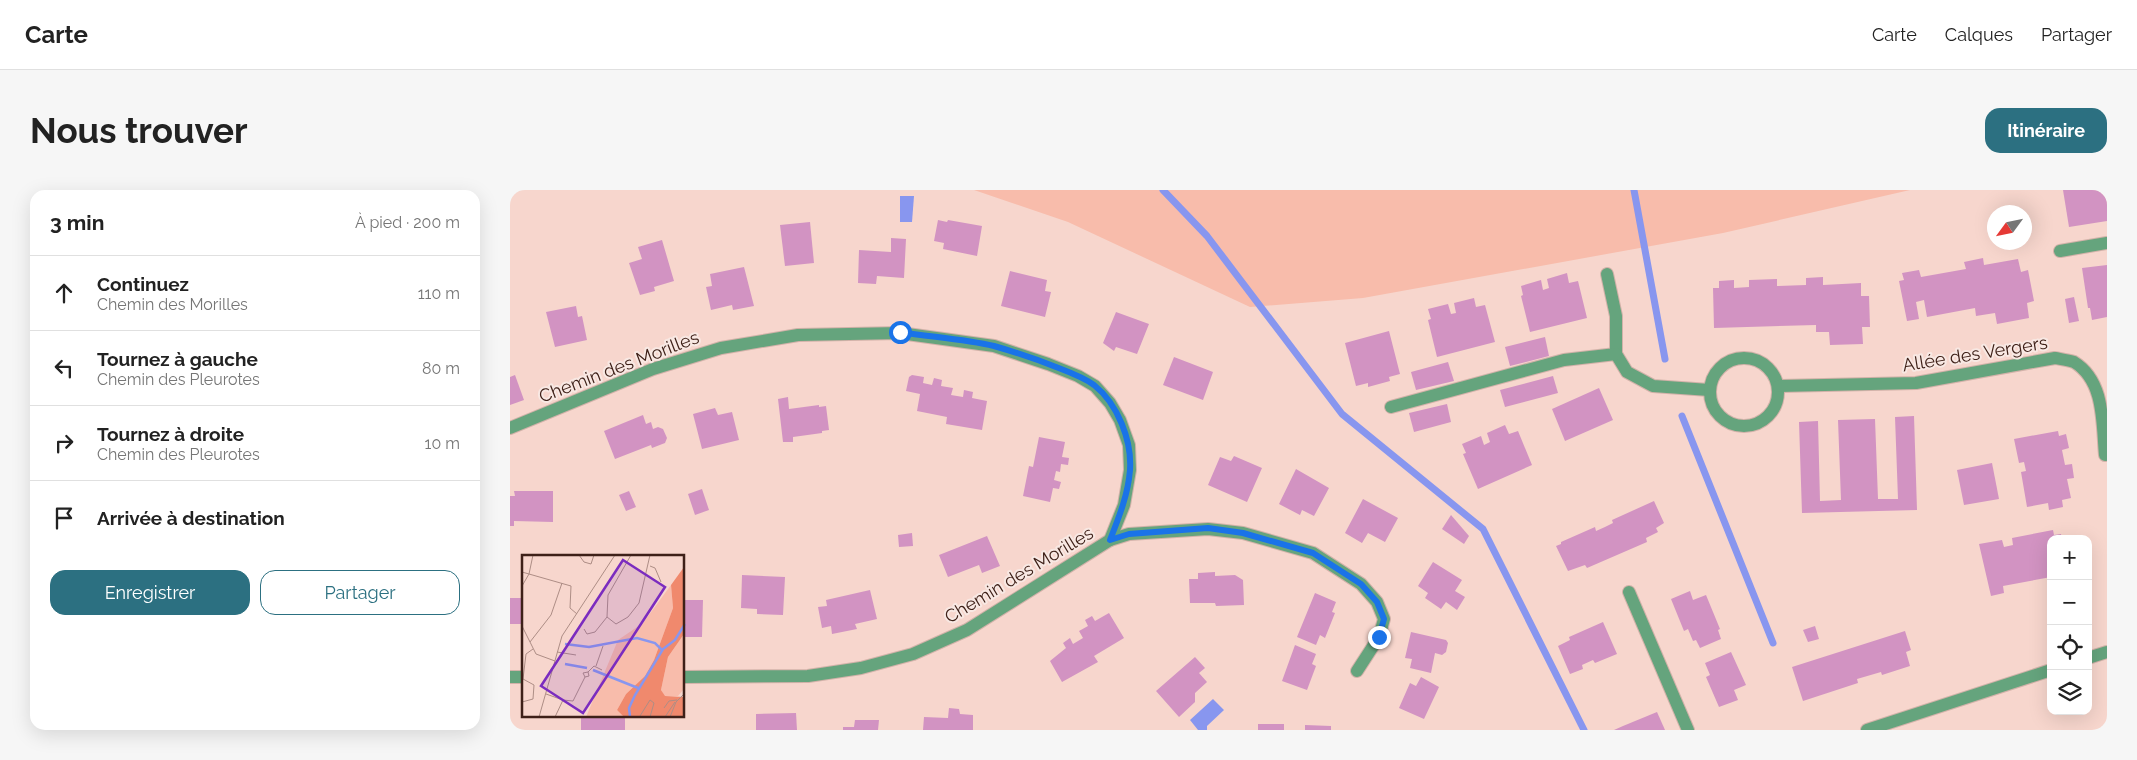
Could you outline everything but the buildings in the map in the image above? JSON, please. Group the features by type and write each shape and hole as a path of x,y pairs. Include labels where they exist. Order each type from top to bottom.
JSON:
{"street":[{"path":"2060,251 2107,243"},
{"path":"1607,274 1616,316 1616,354 1627,372 1653,386 1709,390"},
{"name":"Chemin des Morilles","path":"510,428 653,369 721,348 798,335 900,332 994,346 1078,376 1094,386 1110,403 1120,420 1128,445 1130,470 1124,505 1110,540 967,630 913,654 860,668 808,676 685,676"},
{"path":"1391,407 1564,360 1616,354"},
{"path":"1742,357 1758,360 1771,370 1778,386 1778,402 1769,417 1754,426 1738,426 1723,420 1712,406 1709,390 1714,374 1726,362 1742,357"},
{"name":"Allée des Vergers","path":"1778,386 1916,383 2055,358 2073,362 2090,377 2100,399 2106,457"},
{"path":"1110,540 1129,534 1208,528 1243,533 1313,553 1361,584 1377,602 1384,619 1379,637 1357,671"},
{"path":"1629,592 1688,730"},
{"path":"2092,657 2107,652"},
{"path":"1867,730 2047,671"}],"shaded area":[{"path":"974,190 1910,190 1723,233 1363,298 1250,307 1068,222"}],"water":[{"path":"900,196 914,196 912,222 900,222"},
{"path":"1213,699 1224,710 1207,726 1207,730 1198,730 1190,720"}],"waterway":[{"path":"1163,190 1207,236 1342,414 1483,529 1584,730"},
{"path":"1634,190 1665,359"},
{"path":"1682,416 1773,643"}],"route":[{"path":"900,332 994,346 1048,364 1078,376 1094,386 1110,403 1120,420 1128,445 1130,470 1124,505 1110,540 1129,534 1208,528 1243,533 1313,553 1361,584 1377,602 1384,619 1379,637"}]}
